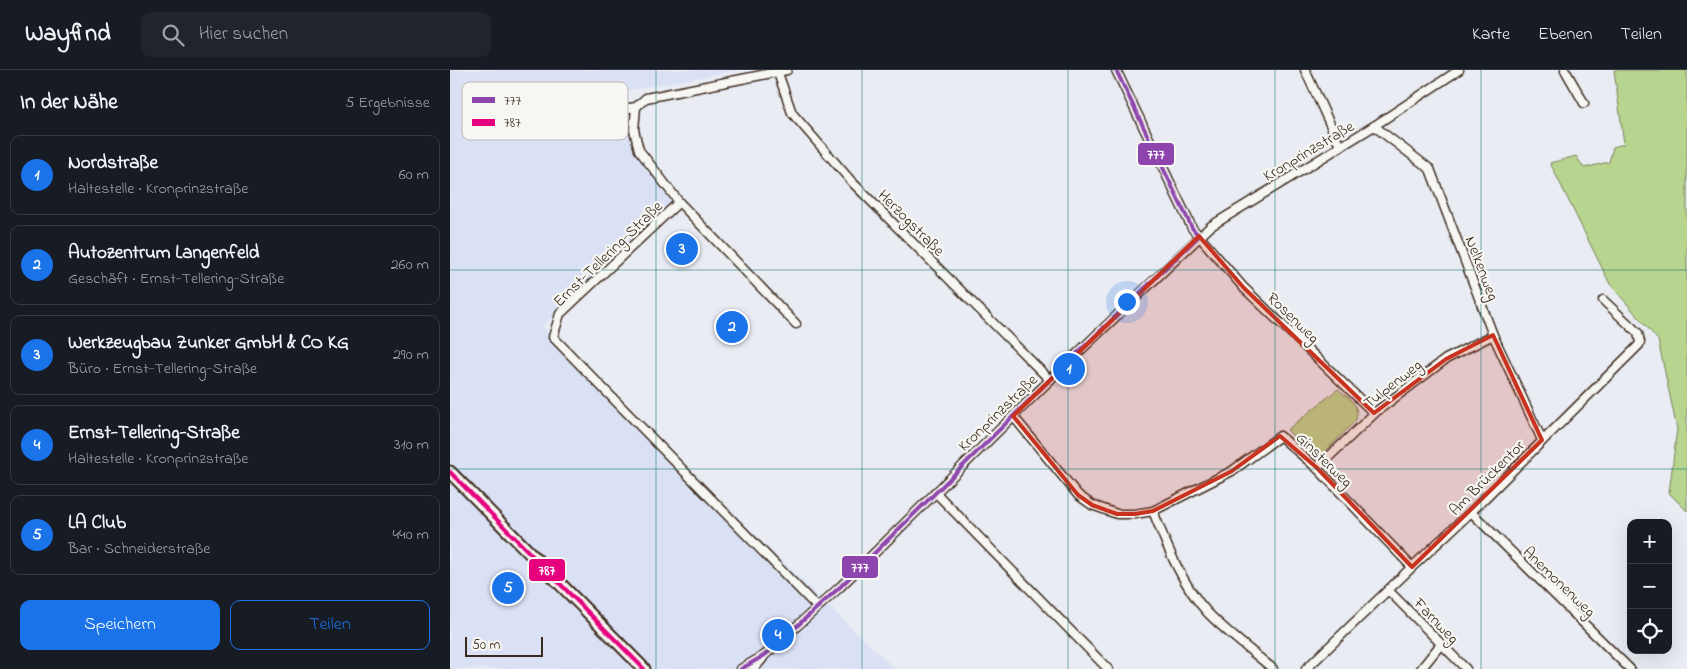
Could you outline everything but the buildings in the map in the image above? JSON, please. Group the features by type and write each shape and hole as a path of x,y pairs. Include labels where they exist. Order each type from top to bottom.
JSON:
{"main road":[{"path":"450,472 644,669"}],"street":[{"path":"628,108 636,107 646,98 787,70"},
{"name":"Rosenweg","path":"1116,70 1192,228 1244,288 1374,414"},
{"path":"1305,70 1340,146"},
{"name":"Kronprinzstraße","path":"741,669 765,654 840,587 935,492 1199,236 1250,201 1374,126 1459,70"},
{"path":"1565,70 1584,103"},
{"name":"Herzogstraße","path":"777,71 792,113 852,182 1050,380"},
{"name":"Ernst-Tellering-Straße","path":"636,107 634,130 639,150 679,202 796,324"},
{"name":"Nelkenweg","path":"1374,126 1430,169 1493,335 1542,440"},
{"name":"Ernst-Tellering-Straße","path":"679,202 560,314 553,338 817,607"},
{"name":"Am Brückentor","path":"1306,669 1471,512 1640,342 1638,333 1603,300"},
{"name":"Tulpenweg","path":"1317,468 1374,414 1446,359 1493,335"},
{"path":"1013,416 1078,496 1092,505 1117,514 1153,511 1180,571 1196,598 1207,612 1274,669"},
{"name":"Ginsterweg","path":"1153,511 1232,471 1280,436 1317,468 1412,567"},
{"path":"935,492 1108,669"},
{"name":"Anemonenweg","path":"1471,512 1630,669"},
{"name":"Farnweg","path":"1389,590 1466,669"},
{"path":"1421,669 1441,644"},
{"name":"Kronprinzstraße","path":"754,669 765,654"}],"highlighted area":[{"path":"1199,236 1244,288 1374,413 1446,359 1493,335 1542,440 1412,567 1317,468 1280,436 1232,471 1153,511 1117,514 1092,505 1078,495 1013,416"}],"shaded area":[{"path":"450,70 739,70 628,90 628,82 462,82 462,140 628,140 628,126 676,202 542,326 895,669 450,669"}],"green space":[{"path":"1614,70 1687,70 1687,511 1669,493 1677,429 1658,340 1610,284 1550,163 1576,156 1584,168 1609,162 1613,147 1624,144"},
{"path":"1338,389 1355,406 1356,420 1322,455 1312,456 1287,430"}],"transit line":[{"name":"777","path":"1116,70 1192,228 1199,236"},
{"name":"777","path":"741,669 765,655 840,587 1199,236"},
{"name":"787","path":"450,472 644,669"}],"place":[{"name":"Werkzeugbau Zunker GmbH & CO KG","path":"682,249"},
{"name":"Autozentrum Langenfeld","path":"732,327"},
{"name":"Nordstraße","path":"1069,369"},
{"name":"LA Club","path":"508,588"},
{"name":"Ernst-Tellering-Straße","path":"778,635"}]}
